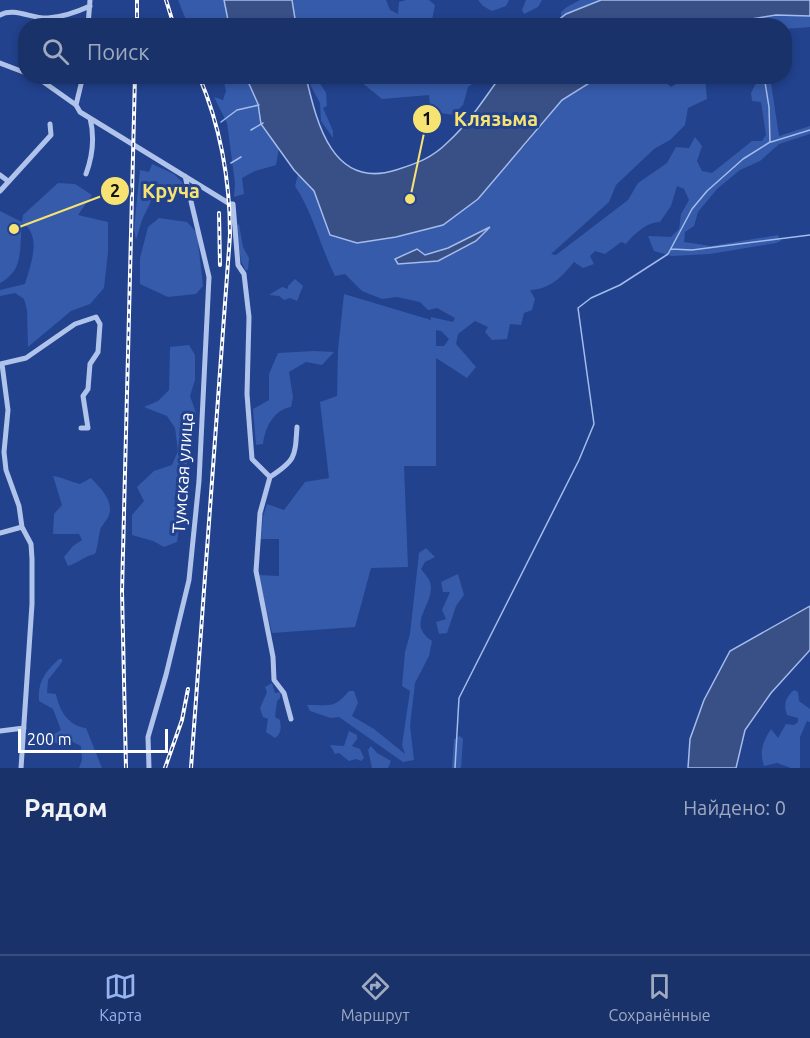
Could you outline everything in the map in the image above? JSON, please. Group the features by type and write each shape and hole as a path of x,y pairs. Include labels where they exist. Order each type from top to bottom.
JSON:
{"street":[{"path":"0,15 7,11 47,18 76,12 90,3"},
{"path":"89,18 90,3"},
{"path":"0,63 18,70"},
{"path":"46,84 76,105 80,112 233,204 238,265 244,274 249,317 247,394 252,459 270,477"},
{"path":"76,105 81,84"},
{"path":"86,174 93,156 93,129 90,118"},
{"path":"0,191 51,135 50,124"},
{"path":"0,175 8,181"},
{"name":"Тумская улица","path":"148,768 148,737 189,580 199,481 209,277 185,177"},
{"path":"21,768 32,604 32,559 31,544 22,527 19,506 6,470 4,452 8,410 1,364 26,358 75,324 96,317 100,324 98,352 90,364 88,389 83,396 88,428 81,428"},
{"path":"291,719 284,693 274,680 273,657 256,571 260,513 270,477 289,465 295,453 297,427"},
{"path":"0,533 22,527"},
{"path":"0,731 24,728"}],"shaded area":[{"path":"178,0 224,0 228,18 185,18"},
{"path":"224,0 292,0 295,18 228,18"},
{"path":"292,0 386,0 390,10 398,14 399,2 406,0 429,0 435,5 432,18 295,18"},
{"path":"478,0 509,0 506,6 492,11"},
{"path":"526,0 542,0 538,7 524,14 522,10"},
{"path":"580,0 601,0 561,18 561,12"},
{"path":"601,0 810,0 810,16 561,18"},
{"path":"776,15 810,16 810,27 792,28 792,18 757,18"},
{"path":"224,84 249,84 258,104 261,124 279,148 276,165 255,171 242,178 244,194 234,197 235,183 227,123 214,97 223,100 226,91"},
{"path":"249,84 308,84 316,114 332,149 343,162 357,171 374,174 411,165 436,152 463,127 495,84 588,84 562,100 478,199 443,225 396,237 357,243 330,235 314,191 294,170 261,124 258,104"},
{"path":"310,84 320,84 326,93 327,106 323,108 333,131 333,138 321,121 320,103"},
{"path":"364,84 472,84 468,87 463,105 453,115 441,113 430,105 429,95 382,99"},
{"path":"588,84 668,84 671,87 676,84 706,84 707,99 688,108 685,125 670,140 654,149 616,185 609,202 551,254 556,255 628,200 638,183 667,163 676,147 689,148 695,137 702,146 697,161 702,171 712,173 752,141 762,141 766,135 761,102 752,101 751,93 756,84 771,84 779,136 810,126 810,134 779,144 760,161 740,170 717,189 698,212 694,226 685,232 684,242 711,246 778,235 781,241 710,254 672,256 654,251 648,236 671,237 679,229 681,214 689,200 684,189 677,186 671,206 660,222 646,226 626,244 621,242 605,254 595,251 590,256 594,264 583,268 574,262 549,285 530,290 535,299 532,310 524,313 521,325 510,324 507,339 492,340 485,332 488,327 475,321 458,334 456,344 476,367 467,378 436,358 436,466 404,466 408,567 371,568 355,627 272,633 258,575 279,576 279,539 261,539 263,517 267,504 284,510 305,482 329,478 320,402 337,396 338,350 344,294 431,320 431,317 453,322 455,318 437,308 428,310 420,302 397,297 382,299 362,291 345,274 335,276 307,207 295,186 298,174 314,191 330,235 523,148 562,100","holes":["436,330 441,331 449,339 444,346 436,346"]},
{"path":"152,164 174,174 183,183 177,194 168,197 158,186 142,220 136,240 134,229 140,170 149,172"},
{"path":"58,183 75,184 92,195 78,215 108,222 108,252 104,288 90,304 71,311 28,347 27,310 24,299 15,293 0,296 0,290 25,284 32,260 32,235 22,223 17,265 14,272 0,283 0,211 22,222 23,215"},
{"path":"159,218 187,222 197,233 203,286 196,294 168,297 140,284 140,258 148,227"},
{"path":"239,224 243,247 249,258 246,271 241,261 236,226"},
{"path":"490,227 476,241 438,261 398,264 395,259 417,249 425,255 448,248"},
{"path":"295,279 303,286 297,301 269,295 282,287 288,289"},
{"path":"189,345 195,355 195,380 190,396 196,413 182,457 187,461 186,484 174,498 180,520 177,542 164,547 132,535 132,515 144,501 137,487 154,471 172,465 178,451 175,428 167,416 144,407 158,401 169,390 170,347"},
{"path":"334,352 322,365 306,362 289,372 293,397 291,407 275,416 268,426 263,444 256,445 253,409 269,400 269,374 278,353"},
{"path":"53,476 80,484 91,478 110,504 109,515 101,529 95,554 68,566 64,557 73,546 82,540 79,534 53,534 54,514 62,505"},
{"path":"426,548 435,557 425,562 421,569 430,582 431,590 421,620 421,627 424,634 432,641 429,656 415,683 410,726 414,760 403,762 339,717 331,718 310,711 307,705 334,704 349,691 354,691 358,703 352,716 374,729 405,754 402,745 410,691 402,686 405,652 410,634 419,553"},
{"path":"458,574 464,595 456,606 447,633 439,634 436,622 446,619 442,610 450,592 443,592 441,582"},
{"path":"810,606 810,650 771,693 745,730 736,768 688,768 690,739 704,700 730,651"},
{"path":"59,659 62,659 62,662 48,680 47,693 56,694 59,706 69,721 86,728 102,768 79,768 82,760 81,746 69,740 61,746 54,742 51,736 61,730 53,709 39,701 39,688 43,677"},
{"path":"272,683 275,693 281,692 275,717 280,720 280,730 275,738 266,732 268,719 263,717 260,708 267,692 265,687"},
{"path":"794,690 798,692 799,701 810,709 810,722 807,721 800,737 800,768 791,768 777,763 764,766 763,747 771,729 778,738 786,724 794,725 798,722 798,718 787,715 785,707 787,698"},
{"path":"349,731 357,735 352,746 360,749 364,758 361,761 356,759 349,761 339,753 335,754 330,745 344,746"},
{"path":"460,736 463,739 461,768 452,768 454,739"},
{"path":"371,746 377,753 391,761 388,768 372,768 368,750"}],"waterway":[{"path":"455,768 459,698 579,460 594,424 578,308 591,298 620,285 668,254 692,209 707,191 743,159 770,142 769,107 765,84"},
{"path":"221,122 237,110 259,105"},
{"path":"251,130 263,123"},
{"path":"771,142 810,130"},
{"path":"231,163 241,157"},
{"path":"671,249 692,250 810,235"}],"railway":[{"path":"137,0 137,18"},
{"path":"166,0 172,18"},
{"path":"126,768 122,592 135,84"},
{"path":"191,768 230,235 230,214 223,154 202,84"},
{"path":"219,213 220,265"},
{"path":"165,768 182,720 188,689"}],"place":[{"name":"Клязьма","path":"410,199"},
{"name":"Круча","path":"14,229"}]}
